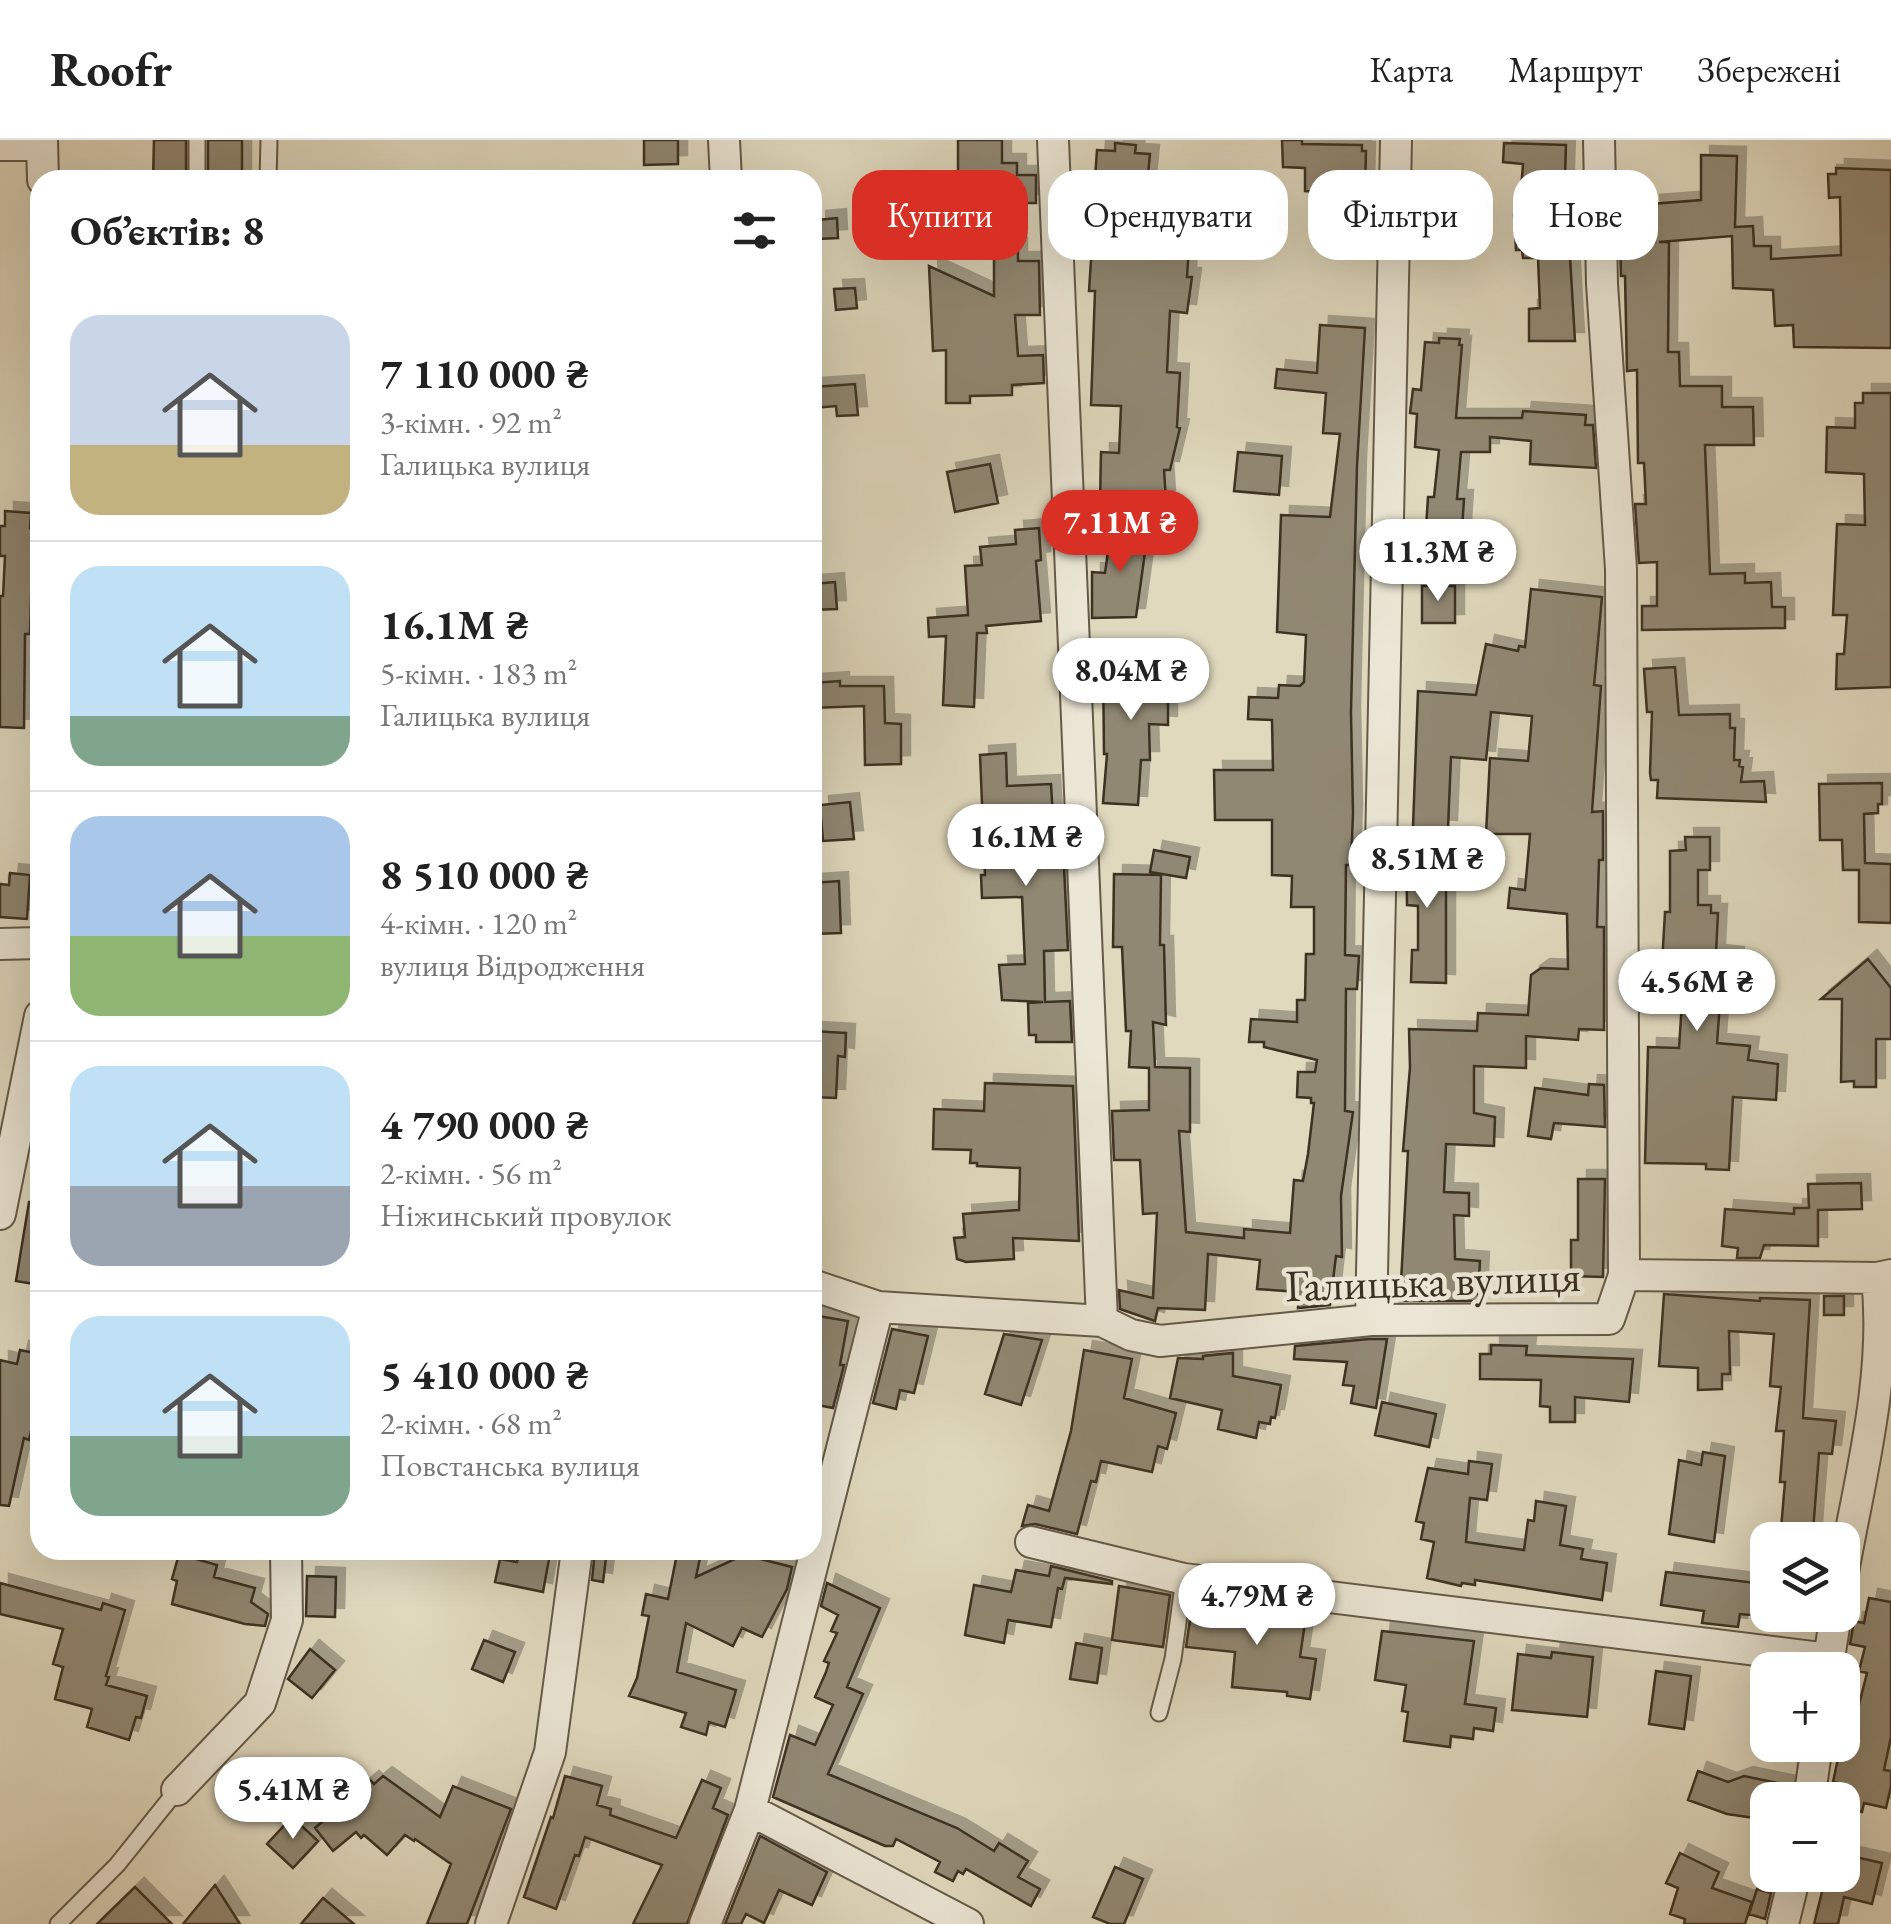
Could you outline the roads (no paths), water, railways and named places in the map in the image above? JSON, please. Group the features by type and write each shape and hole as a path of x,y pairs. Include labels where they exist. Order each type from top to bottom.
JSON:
{"street":[{"path":"724,140 726,170"},
{"path":"1054,140 1102,1322"},
{"path":"1371,1320 1396,140"},
{"name":"Галицька вулиця","path":"822,1288 878,1307 1102,1322 1131,1336 1160,1340 1371,1320 1609,1319 1624,1275 1621,568 1602,284 1599,140"},
{"path":"0,145 42,143 43,170"},
{"path":"0,944 30,944"},
{"path":"0,1214 30,1066"},
{"path":"1624,1275 1884,1276 1873,1396 1852,1522"},
{"path":"822,1527 878,1307"},
{"path":"1030,1542 1184,1579 1750,1655"},
{"path":"177,1790 260,1703 286,1620 286,1560"},
{"path":"491,1924 550,1752 575,1560"},
{"path":"705,1924 750,1810 814,1560"},
{"path":"750,1810 968,1924"},
{"path":"1783,1924 1791,1892"}],"lane":[{"path":"197,140 197,170"},
{"path":"268,170 269,140"},
{"path":"1159,1714 1173,1659 1184,1579"},
{"path":"58,1924 117,1865 177,1790"}]}
